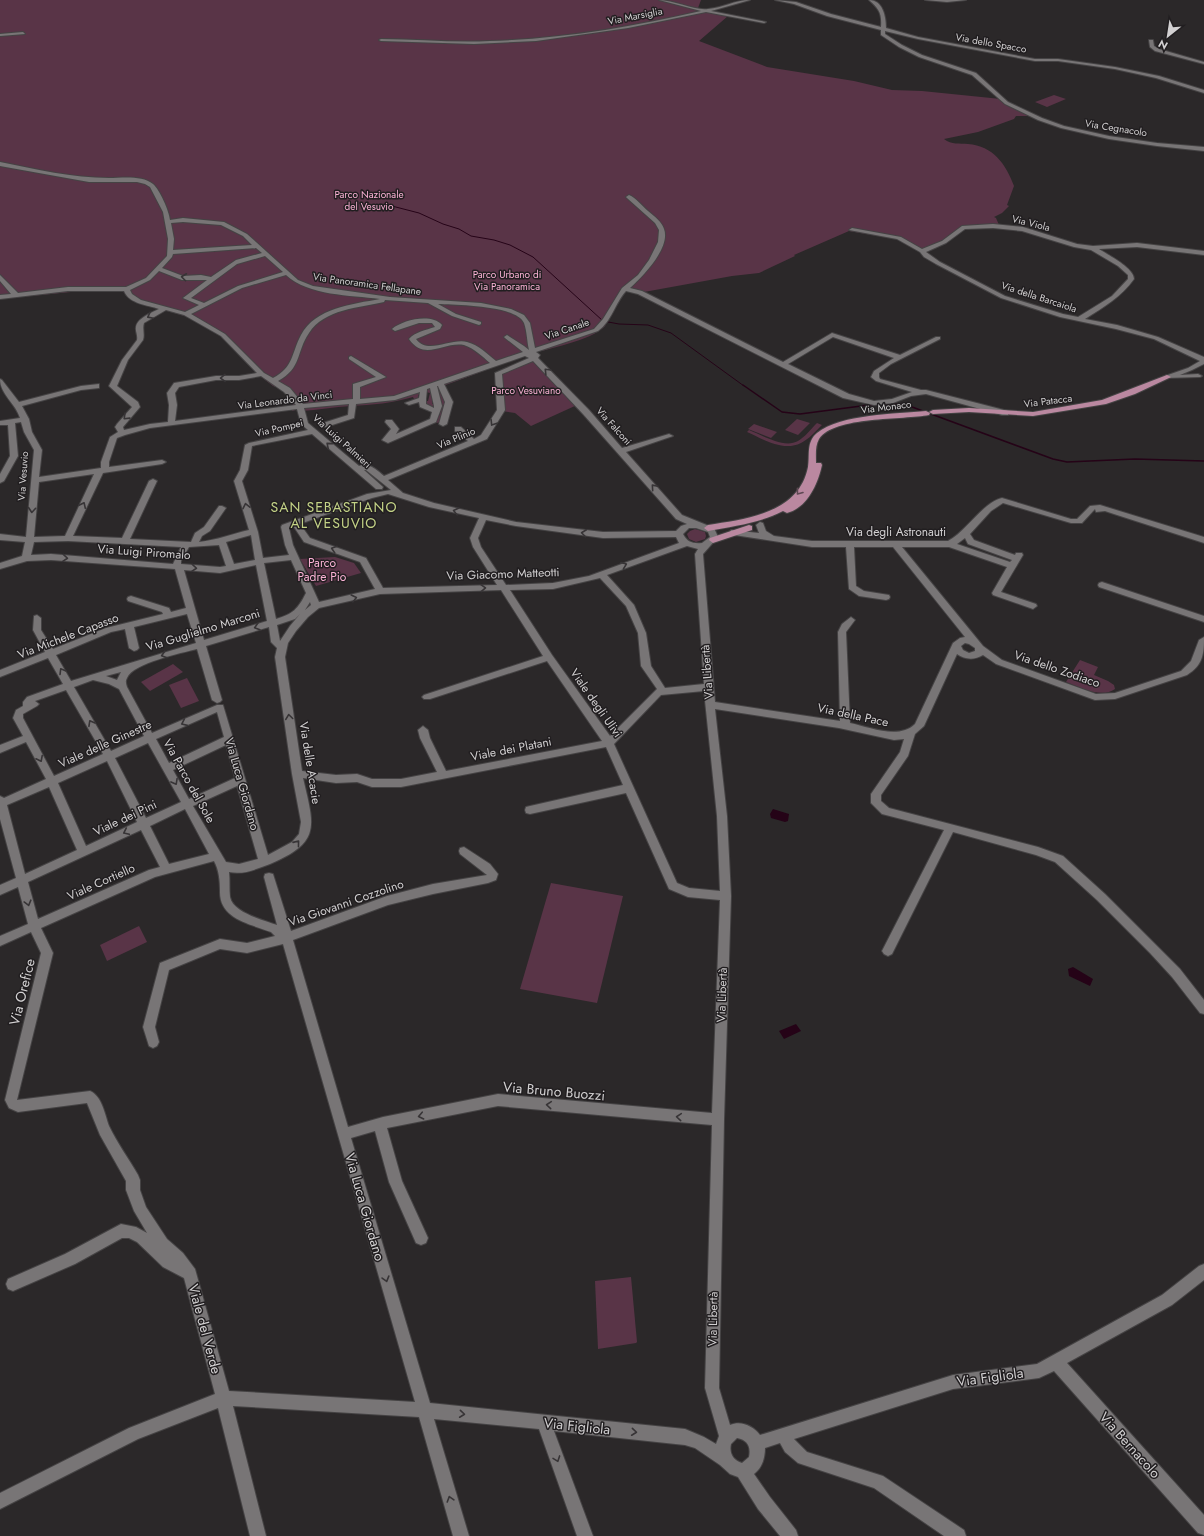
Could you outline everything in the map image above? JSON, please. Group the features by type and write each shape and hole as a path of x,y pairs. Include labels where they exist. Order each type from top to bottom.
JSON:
{"main road":[{"name":"Via Patacca","path":"929,413 968,410 1009,414 1033,414 1103,402 1132,392 1167,377"},
{"name":"Via Monaco","path":"848,423 859,420 929,413"},
{"path":"713,540 734,532 760,525 785,513 805,498 816,479 818,450 821,443 832,431 848,423"},
{"path":"708,528 745,523 760,519 773,513 788,503 797,495 810,476 812,464 811,449 814,442 825,430 848,423"}],"street":[{"path":"661,0 724,15 764,22"},
{"name":"Via Marsiglia","path":"380,40 485,42 594,33 748,0"},
{"name":"Via dello Spacco","path":"777,0 801,5 822,13 937,42 1034,60 1070,62 1115,68 1157,77 1204,92"},
{"path":"871,0 879,6 884,18 883,29"},
{"path":"927,0 964,0"},
{"name":"Via Cegnacolo","path":"883,29 883,34 905,48 934,61 955,66 978,76 999,99 1018,110 1052,124 1099,137 1204,149"},
{"path":"0,35 23,33"},
{"path":"1151,40 1152,47 1157,50 1204,63"},
{"path":"0,164 89,180 138,180 147,183 152,186 166,212 171,239 170,256 148,279 127,289 68,289 0,297"},
{"name":"Via Canale","path":"530,354 545,347 601,327 624,289 632,283 650,264 660,244 662,230 657,222 629,196"},
{"path":"166,212 175,217 186,220"},
{"name":"Via Panoramica Fellapane","path":"168,222 186,220 222,223 245,235 296,282 312,288 390,299 498,307 514,312 524,318 527,323 530,354"},
{"name":"Via Viola","path":"922,251 944,242 964,227 993,226 1023,229 1076,246 1092,248 1137,245 1204,253"},
{"name":"Via della Barcaiola","path":"852,230 898,238 922,251 926,256 990,291 1038,309 1078,320 1117,327 1156,338 1202,363"},
{"path":"170,252 256,246"},
{"name":"Via Viola","path":"1078,320 1110,301 1131,279 1131,274 1120,265 1092,248"},
{"path":"204,304 186,298 237,262 266,254"},
{"path":"158,269 182,278 201,277 212,279"},
{"path":"186,314 240,287 287,273"},
{"path":"0,277 16,295"},
{"path":"632,283 640,292"},
{"path":"127,289 129,295 139,301 165,308"},
{"path":"624,289 640,292 846,396 874,403 893,401 910,394 926,392 1009,414"},
{"path":"272,381 292,368 302,340 309,328 318,320 349,308 390,299"},
{"path":"429,302 451,314 479,323"},
{"path":"68,538 102,471 114,437 122,433 119,427 121,422 136,406 113,386 114,383 125,360 140,340 141,336 139,327 141,322 165,308"},
{"name":"Via Luigi Palmieri","path":"165,308 186,314 223,335 262,374 287,390 299,403 305,424 380,486 401,494"},
{"path":"395,329 424,320 431,320 439,325 438,328 416,336 412,339 420,348 431,348 461,343 473,346 493,365 490,369 498,373 522,364 530,354"},
{"name":"Via Falconi","path":"507,336 530,354 622,451 679,517 697,525"},
{"path":"784,364 832,336 899,358"},
{"path":"920,392 878,380 875,377 876,372 899,358 938,338"},
{"name":"Via Leonardo da Vinci","path":"122,433 171,424 300,407 395,398 530,354"},
{"path":"326,425 351,416 355,402 356,386 382,376 351,358"},
{"path":"514,358 515,362 522,364"},
{"path":"506,361 514,363 513,368"},
{"name":"Via Patacca","path":"1167,377 1202,363"},
{"path":"1190,369 1192,374 1202,377"},
{"name":"Via Plinio","path":"294,523 380,486 484,437 501,410 498,373"},
{"path":"171,424 173,405 171,393 177,385 216,378 239,378 262,374"},
{"name":"Via Patacca","path":"1167,377 1202,377"},
{"name":"Via Vesuvio","path":"0,381 3,390 17,405 25,419 28,432 38,450 30,540 26,558"},
{"path":"441,384 449,402 442,424"},
{"path":"17,405 81,388 96,386"},
{"path":"395,429 392,435 386,440 388,441 433,420 438,406 432,386"},
{"path":"424,389 422,399 423,406 436,411"},
{"path":"409,403 422,399"},
{"path":"0,423 25,419"},
{"path":"0,481 14,456 11,422"},
{"path":"389,422 395,429 402,430 417,428"},
{"path":"458,429 473,442"},
{"name":"Via Pompei","path":"238,480 244,470 247,448 249,446 313,431"},
{"path":"622,451 669,436"},
{"path":"35,480 162,462"},
{"name":"Via delle Acacie","path":"225,888 232,877 245,869 287,852 294,847 306,828 304,806 280,657 282,647 276,642 254,532 238,480"},
{"path":"125,541 153,481"},
{"path":"380,486 388,492 401,494 419,502 516,524 603,535 680,532 688,526 697,525 708,528 713,534 713,540 702,550 682,541 680,532 679,517"},
{"name":"Via degli Astronauti","path":"734,532 812,544 950,544 966,534 995,505 1010,505 1077,526 1085,524 1093,512 1105,509 1204,540"},
{"path":"178,567 177,561 198,535 206,529 222,508"},
{"name":"Viale degli Ulivi","path":"483,517 477,529 475,542 479,551 549,657 609,743 673,886 688,892 726,896"},
{"path":"295,620 316,606 290,548 284,527 294,523 298,525 302,536 307,540 363,560 380,591"},
{"path":"760,525 762,532 774,538"},
{"path":"0,537 30,540 68,538 190,545 220,542 227,538 254,532"},
{"path":"966,534 971,542 1016,560"},
{"path":"220,542 224,544 229,565 232,568"},
{"name":"Via Giacomo Matteotti","path":"316,606 380,591 554,586 601,574 674,547 688,544"},
{"path":"850,544 852,587 862,594 886,597"},
{"path":"895,544 963,627 975,651"},
{"path":"950,544 974,552 1016,560"},
{"path":"974,552 982,552 984,550 982,546"},
{"name":"Via Luigi Piromalo","path":"260,561 290,548"},
{"name":"Via Libertà","path":"702,550 710,705 722,816 726,896 718,1120 712,1388 726,1436"},
{"name":"Via Luigi Piromalo","path":"0,566 26,558 51,557 220,570 275,558 294,557"},
{"path":"1016,560 996,593 1034,606"},
{"name":"Via Luca Giordano","path":"178,567 264,861"},
{"path":"601,574 630,605 642,633 646,666 662,690"},
{"path":"1102,585 1204,619"},
{"path":"282,647 310,593"},
{"path":"131,600 166,610 168,616"},
{"path":"142,603 146,621"},
{"name":"Via Michele Capasso","path":"0,674 109,630 191,610"},
{"path":"37,618 37,630 71,687 109,756 167,870"},
{"name":"Via Guglielmo Marconi","path":"29,737 18,718 19,712 28,706 71,687 138,663 201,644 272,623 295,620"},
{"path":"845,725 842,632 851,620"},
{"path":"129,625 134,648"},
{"path":"963,627 958,645 919,726 911,732 905,753 876,794 876,803 880,808 886,811 1038,851 1059,859 1065,863 1154,950 1203,1003"},
{"path":"958,645 966,640 975,651"},
{"name":"Via dello Zodiaco","path":"975,651 999,662 1088,695 1108,697 1190,670 1195,664 1204,640"},
{"path":"958,645 962,654 975,651"},
{"path":"949,663 975,651"},
{"path":"427,697 549,657"},
{"path":"122,687 121,680 125,673 138,663"},
{"path":"96,678 112,681 122,687"},
{"name":"Via Parco del Sole","path":"122,687 219,861"},
{"path":"609,743 658,692 662,690 709,687"},
{"name":"Viale delle Ginestre","path":"1,802 150,738 218,704"},
{"name":"Via della Pace","path":"710,705 845,725 894,736 911,732"},
{"path":"423,730 425,738 443,775"},
{"path":"0,749 29,737 52,781 83,851"},
{"path":"166,768 229,739"},
{"name":"Viale dei Platani","path":"298,774 336,779 357,778 372,783 402,783 609,743"},
{"name":"Viale dei Pini","path":"0,890 241,780"},
{"path":"530,810 629,788"},
{"name":"Via Orefice","path":"1,802 34,926 47,953 11,1100 12,1104 18,1106 90,1097 94,1102 105,1131 133,1180 133,1190 141,1211 162,1244 178,1258 190,1274"},
{"path":"888,951 950,828"},
{"name":"Via Giovanni Cozzolino","path":"286,938 387,901 492,877 493,874 489,869 470,857 464,851"},
{"path":"219,861 237,870 245,869"},
{"path":"219,861 227,904 231,910 243,917 275,929 286,938"},
{"name":"Viale Cortiello","path":"0,941 153,873 219,861"},
{"name":"Via Luca Giordano","path":"269,877 461,1536"},
{"path":"153,1042 149,1027 164,967 220,944 247,948 286,938"},
{"name":"Via Bruno Buozzi","path":"344,1134 379,1124 498,1100 718,1120"},
{"path":"379,1124 396,1182 421,1238"},
{"name":"Viale del Verde","path":"13,1284 70,1259 121,1231 130,1231 139,1234 169,1262 190,1274 224,1398 258,1536"},
{"name":"Via Figliola","path":"757,1443 953,1382 1039,1371 1167,1300 1204,1271"},
{"name":"Via Bernacolo","path":"1056,1362 1204,1527"},
{"path":"0,1501 134,1433 224,1398"},
{"name":"Via Figliola","path":"224,1398 424,1410 685,1437 699,1442 724,1459"},
{"path":"544,1422 585,1536"},
{"path":"743,1471 753,1466 756,1462 758,1449 757,1443 748,1432 742,1430 730,1432 726,1436 722,1447 724,1459 732,1468 743,1471 764,1503 790,1536"},
{"path":"783,1434 790,1447 803,1458 878,1481 958,1536"}],"green space":[{"name":"Parco Nazionale del Vesuvio","path":"0,0 701,0 698,8 728,16 699,41 767,67 854,81 892,90 922,91 1001,99 1031,113 1032,116 1016,116 1014,119 978,132 944,139 953,143 977,145 985,148 1003,164 1007,170 1014,186 1007,205 1009,206 1002,213 994,217 999,225 964,230 925,251 896,239 849,231 794,255 795,256 759,273 732,276 644,292 626,292 622,295 605,326 590,336 569,344 528,355 440,387 446,402 442,421 437,423 434,421 437,416 439,416 442,407 436,389 438,388 431,390 435,399 432,400 432,404 436,404 434,409 431,406 427,407 423,401 428,401 430,393 426,392 418,395 418,399 410,402 414,399 413,397 398,401 375,404 301,411 299,409 292,411 293,403 286,391 273,386 260,376 256,368 215,331 188,317 154,307 121,291 71,292 0,299"},
{"path":"1054,95 1066,99 1047,107 1035,102"},
{"name":"Parco Vesuviano","path":"533,361 577,405 531,426 515,413 502,411 499,374"},
{"path":"797,419 810,423 798,435 785,430"},
{"path":"817,423 822,425 807,439 801,443 787,446 773,444 747,432 749,430 773,440 792,443 803,437"},
{"path":"754,424 777,432 771,438 748,429"},
{"path":"695,529 705,532 705,539 696,542 689,539 687,534"},
{"name":"Parco Padre Pio","path":"335,557 354,563 361,573 316,586 300,559"},
{"path":"1080,660 1098,667 1094,675 1114,685 1115,689 1103,693 1090,691 1066,682"},
{"path":"173,664 183,672 150,691 141,682"},
{"path":"187,678 199,701 181,708 169,685"},
{"path":"551,883 623,896 597,1003 520,989"},
{"path":"139,926 147,942 107,961 100,945"},
{"path":"631,1277 637,1342 598,1349 595,1281"}],"shaded area":[{"path":"773,809 789,814 788,821 785,822 771,818 770,814"},
{"path":"1073,967 1093,979 1090,986 1069,976 1068,969"},
{"path":"796,1024 801,1031 784,1039 779,1031"}],"waterway":[{"path":"388,205 419,213 443,224 459,229 471,236 494,240 510,245 533,257 603,321 619,324 648,325 671,333 744,386"},
{"path":"743,385 782,412 800,414 869,405 904,404 1053,459 1067,462 1135,459 1204,461"}],"district":[{"name":"SAN SEBASTIANO AL VESUVIO","path":"334,516"}],"park label":[{"name":"Parco Urbano di Via Panoramica","path":"507,280"}]}
